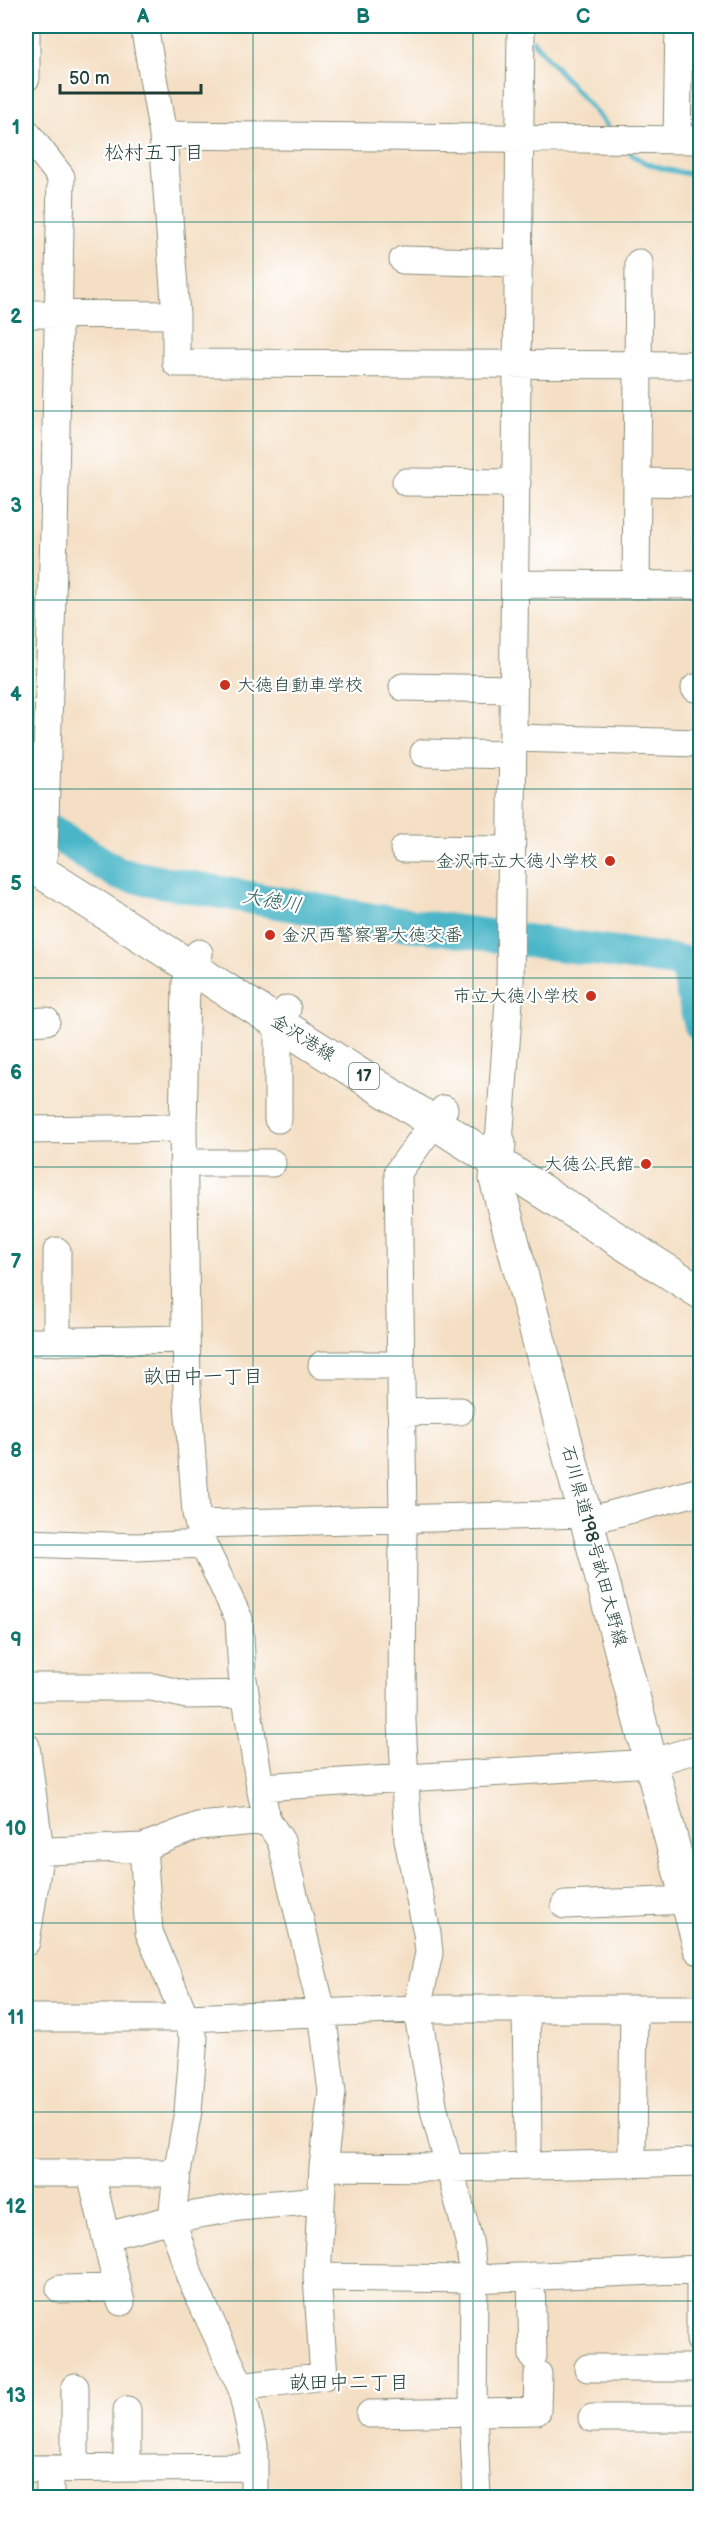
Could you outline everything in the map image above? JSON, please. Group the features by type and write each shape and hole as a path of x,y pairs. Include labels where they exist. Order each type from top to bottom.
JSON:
{"main road":[{"name":"金沢港線","path":"37,848 195,960 498,1152 700,1292"},
{"name":"金沢港線","path":"498,1152 541,1172 700,1274"},
{"name":"石川県道198号畝田大野線","path":"498,1152 496,1179 700,1948"}],"street":[{"path":"26,26 26,78"},
{"path":"144,26 163,135 176,315 176,363 700,365"},
{"path":"498,1152 510,987 519,365 521,26"},
{"path":"163,135 689,140 679,26"},
{"path":"26,132 61,177 54,533 37,848"},
{"path":"403,260 519,263"},
{"path":"636,585 639,263"},
{"path":"26,314 176,315"},
{"path":"406,482 517,483"},
{"path":"637,482 700,483"},
{"path":"515,584 700,585"},
{"path":"403,687 513,689"},
{"path":"424,753 513,746 700,743"},
{"path":"404,849 511,850"},
{"path":"195,960 186,983 183,1128 187,1388 195,1502 201,1534 239,1619 245,1694 260,1788 267,1820 281,1841 322,2012 332,2092 323,2167 317,2277 324,2376 241,2387"},
{"path":"278,1119 283,1016"},
{"path":"439,1115 398,1172 403,1518 402,1721 408,1840 429,1953 417,2009 434,2110 468,2241 474,2279 473,2412 477,2498"},
{"path":"26,1130 183,1128"},
{"path":"183,1162 272,1163"},
{"path":"57,1251 57,1342"},
{"path":"26,1342 186,1340"},
{"path":"322,1365 400,1365"},
{"path":"401,1412 460,1411"},
{"path":"26,1543 136,1547 201,1534 403,1518 586,1518 700,1491"},
{"path":"26,1687 153,1687 187,1695 245,1694"},
{"path":"26,1746 33,1851 26,1942"},
{"path":"260,1788 651,1762 700,1748"},
{"path":"33,1851 143,1847 198,1826 267,1820"},
{"path":"143,1847 149,1932 194,2038 188,2111 172,2219 190,2277 241,2387 254,2445 254,2498"},
{"path":"565,1905 688,1900"},
{"path":"26,2018 187,2018 417,2009 700,2009"},
{"path":"526,2009 528,2146"},
{"path":"632,2150 634,2009"},
{"path":"323,2167 450,2168 700,2162"},
{"path":"26,2174 177,2173"},
{"path":"60,2289 120,2295 91,2174"},
{"path":"107,2236 172,2219 239,2207 321,2200"},
{"path":"317,2277 474,2279 700,2270 700,2340"},
{"path":"370,2414 537,2412 531,2276"},
{"path":"588,2368 700,2368"},
{"path":"51,2498 50,2469 75,2387"},
{"path":"127,2410 127,2468"},
{"path":"592,2418 700,2418"},
{"path":"50,2469 254,2467"}],"waterway":[{"path":"533,41 608,127"},
{"path":"627,149 641,161 651,165 700,176"},
{"name":"大徳川","path":"26,815 119,874 375,920 685,962 700,1024"}],"place":[{"name":"大徳自動車学校","path":"225,685"},
{"name":"金沢市立大徳小学校","path":"610,861"},
{"name":"金沢西警察署大徳交番","path":"270,935"},
{"name":"市立大徳小学校","path":"591,996"},
{"name":"大徳公民館","path":"646,1164"}],"district":[{"name":"松村五丁目","path":"154,153"},
{"name":"畝田中一丁目","path":"203,1377"},
{"name":"畝田中二丁目","path":"349,2383"}]}
